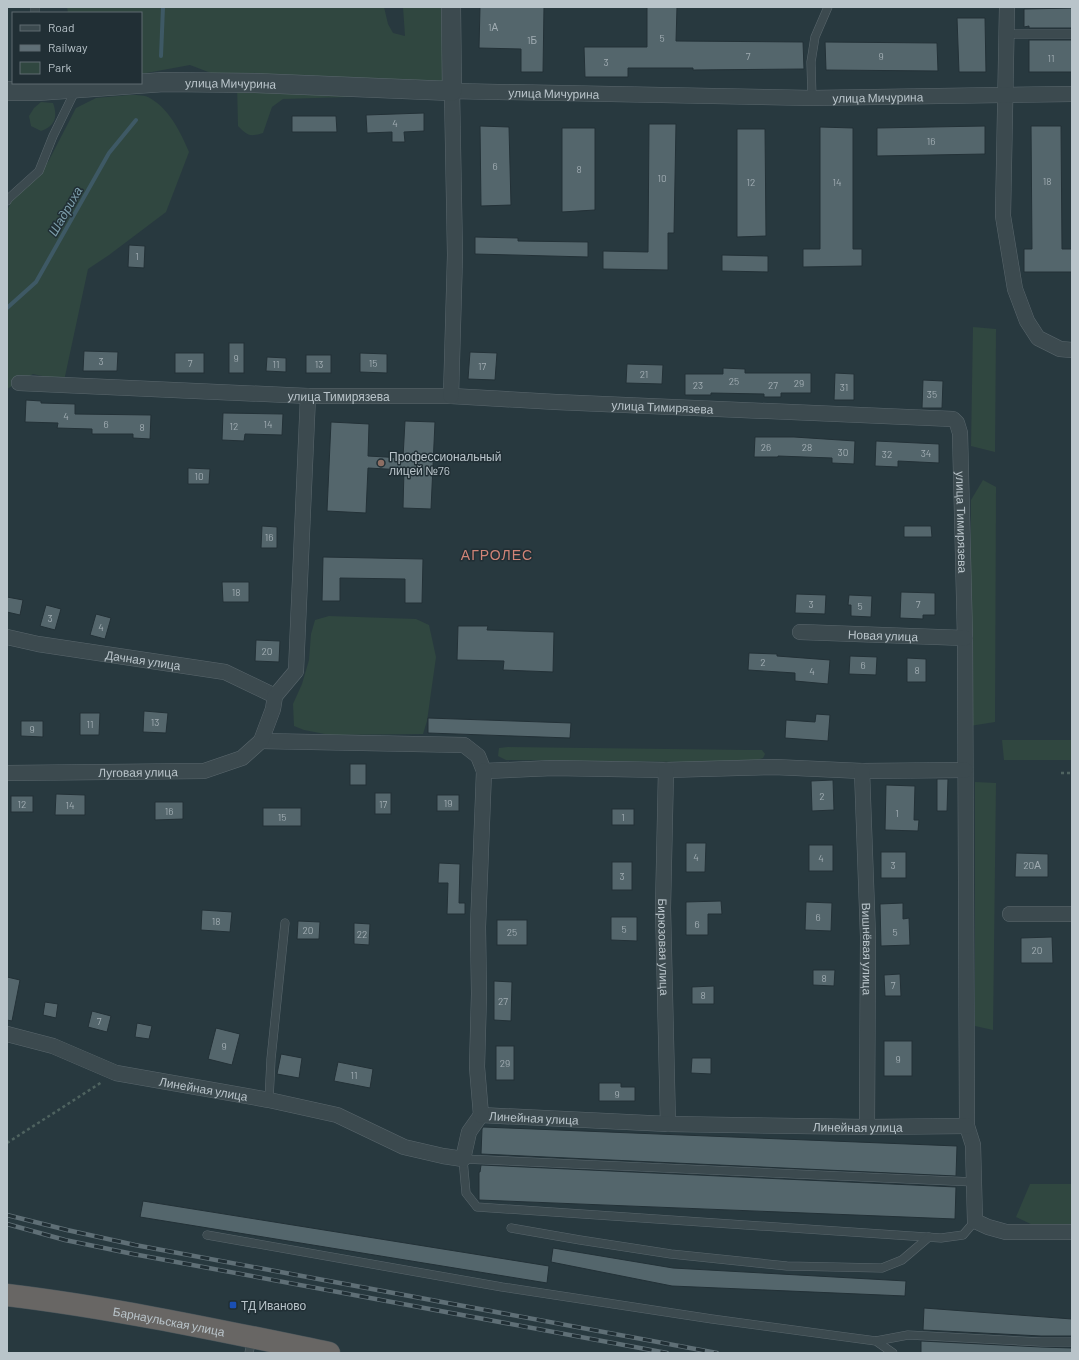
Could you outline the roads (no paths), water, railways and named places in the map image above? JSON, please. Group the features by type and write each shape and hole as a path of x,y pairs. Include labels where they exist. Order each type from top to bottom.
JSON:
{"highway":[{"name":"Барнаульская улица","path":"7,1295 55,1300 129,1313 250,1345 329,1353"}],"street":[{"path":"450,7 455,255 451,396"},
{"path":"1008,7 1003,216 1015,289 1027,321 1038,338 1060,349 1072,350"},
{"name":"улица Мичурина","path":"142,84 164,82 255,83 452,91 812,98 1072,94"},
{"name":"улица Мичурина","path":"7,91 37,87 76,88 135,84"},
{"name":"улица Тимирязева","path":"18,383 308,396 451,396 953,419 957,423 960,432 965,638 967,1126 973,1145 975,1221"},
{"path":"308,396 296,671 275,696 273,709 261,741 464,745 478,756 484,771 478,927 480,994 477,1066 480,1115"},
{"name":"Новая улица","path":"800,632 965,638"},
{"name":"Дачная улица","path":"7,637 38,644 225,672 275,696"},
{"name":"Луговая улица","path":"7,773 204,771 242,758 261,741"},
{"path":"484,771 553,768 666,770 774,767 862,771 965,770"},
{"name":"Бирюзовая улица","path":"666,770 664,908 668,1124"},
{"name":"Вишнёвая улица","path":"862,771 868,937 868,1127"},
{"path":"1010,914 1072,914"},
{"name":"Линейная улица","path":"7,1034 53,1046 116,1073 269,1100 337,1115 404,1147 463,1159 469,1132 480,1115 668,1124 868,1127 967,1126"},
{"path":"975,1221 988,1227 1006,1232 1072,1232"}],"lane":[{"path":"812,98 811,62 815,37 828,7"},
{"path":"1008,34 1072,34"},
{"path":"7,201 39,172 53,136 76,88"},
{"path":"269,1100 271,1059 285,923"},
{"path":"974,1182 463,1159 466,1193 477,1207 942,1238 963,1236 975,1221"},
{"path":"511,1228 671,1254 787,1266 882,1268 902,1260 929,1237"},
{"path":"207,1235 502,1287 712,1319 876,1341 908,1335 1041,1342 1072,1342"},
{"path":"876,1341 893,1353"}],"waterway":[{"name":"Шадриха","path":"161,56 163,7"},
{"name":"Шадриха","path":"7,308 36,282 109,153 136,120"}],"railway":[{"path":"7,1215 135,1245 717,1353"},
{"path":"7,1224 65,1240 133,1254 667,1353"}],"place":[{"name":"Профессиональный лицей №76","path":"381,463"},
{"name":"ТД Иваново","path":"233,1305"}],"district":[{"name":"АГРОЛЕС","path":"497,554"}]}
